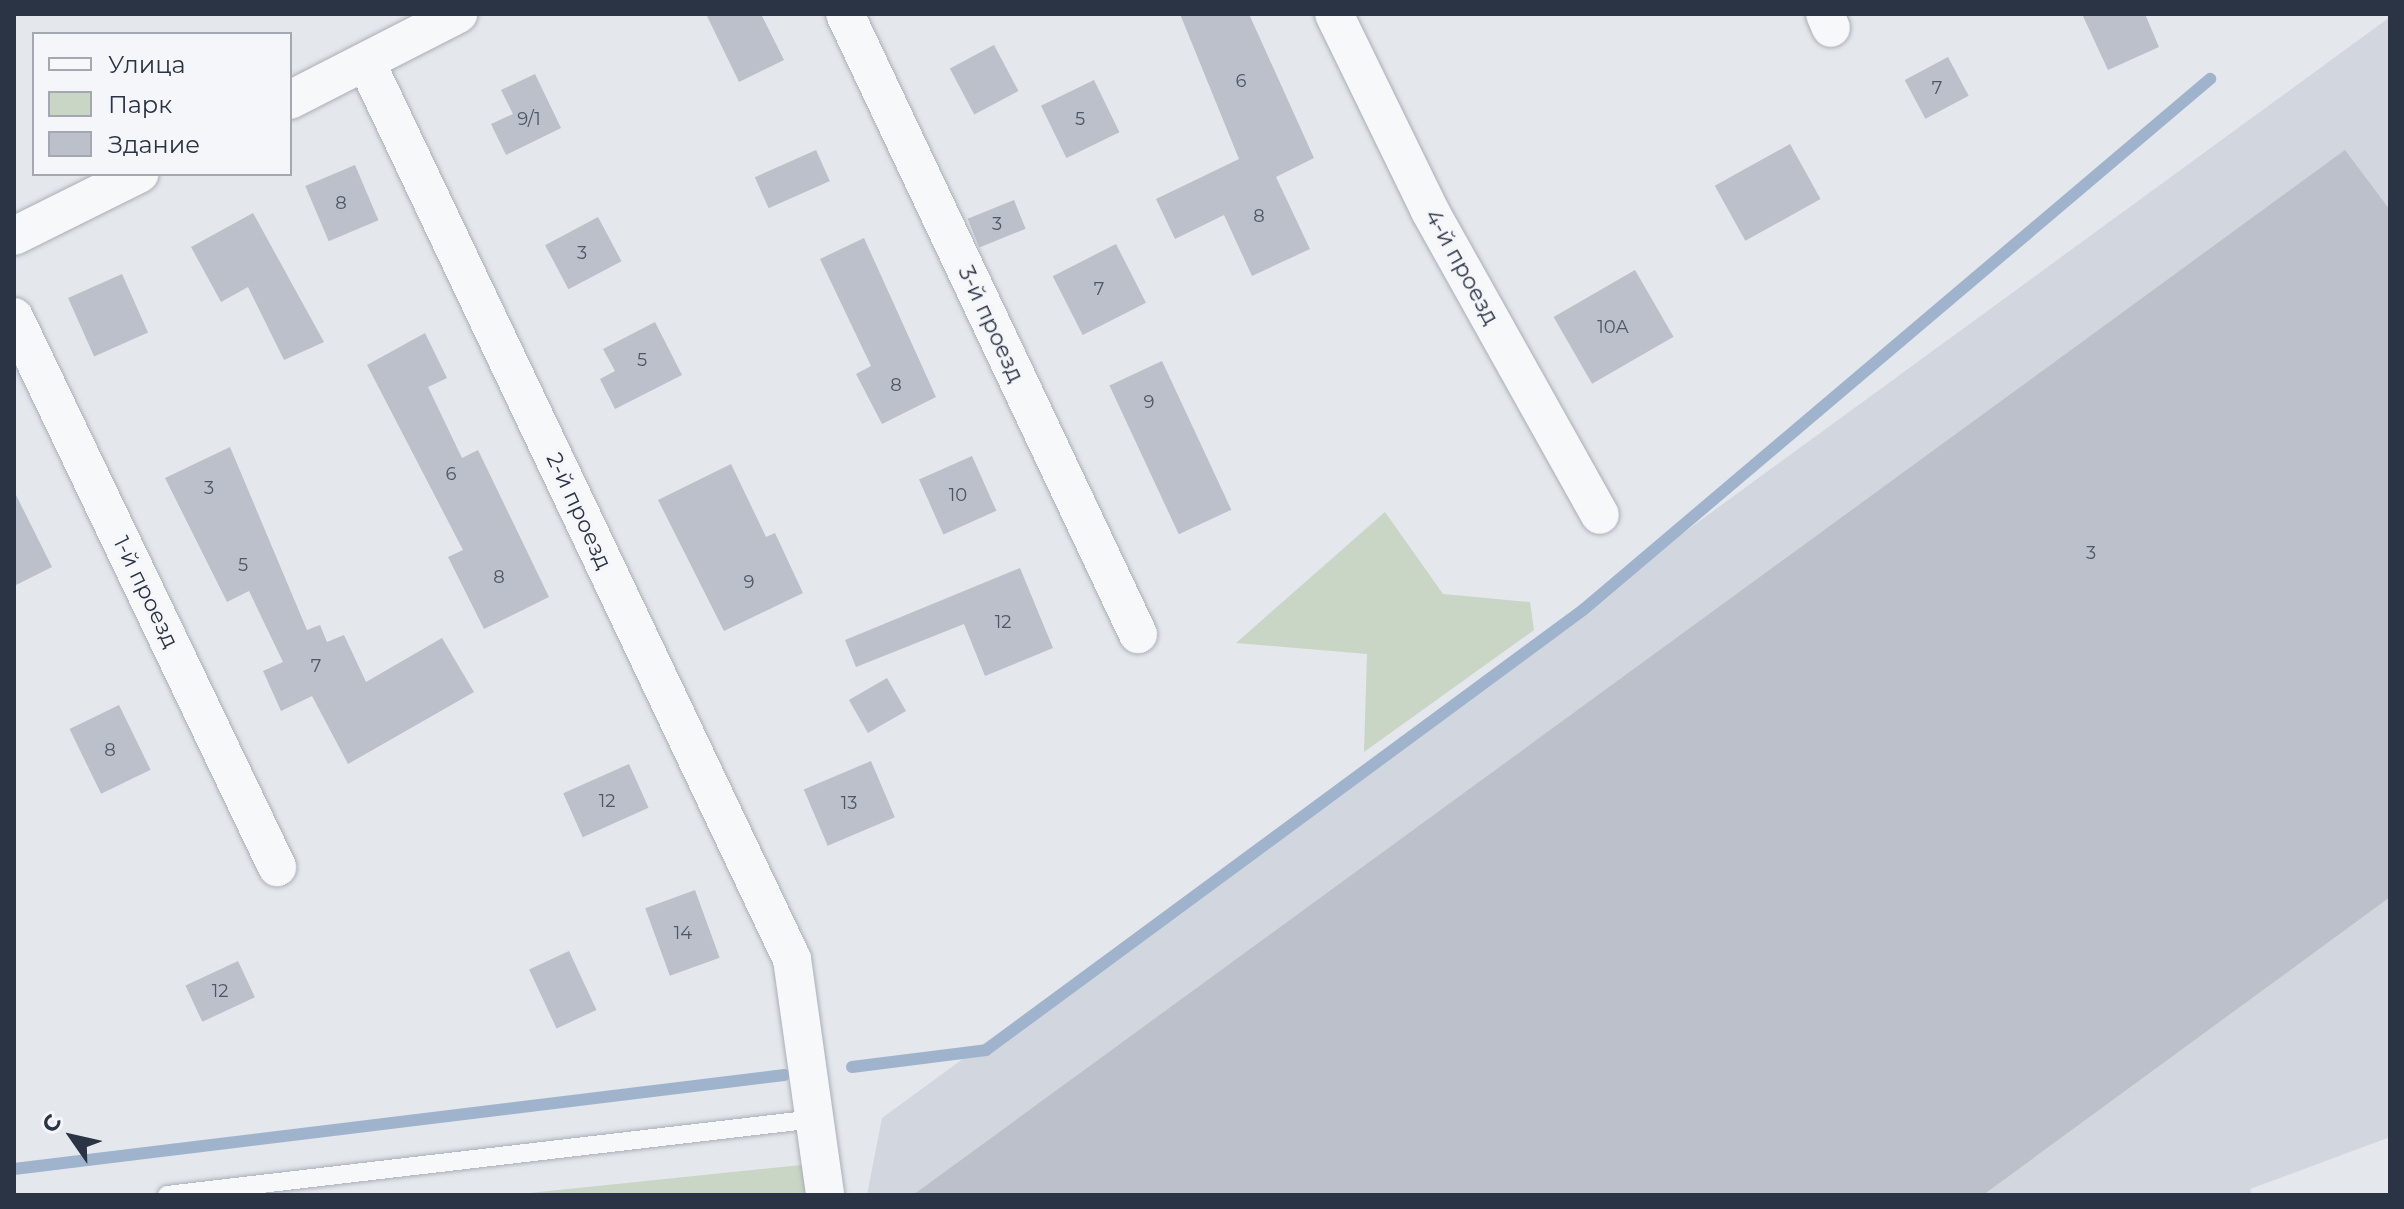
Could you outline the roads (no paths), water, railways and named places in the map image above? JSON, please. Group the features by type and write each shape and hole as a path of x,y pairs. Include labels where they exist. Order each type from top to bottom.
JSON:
{"street":[{"path":"292,99 458,14"},
{"name":"3-й проезд","path":"845,14 1138,634"},
{"name":"4-й проезд","path":"1334,14 1430,211 1600,515"},
{"name":"2-й проезд","path":"366,62 792,959 825,1195"},
{"path":"14,236 135,176"},
{"name":"1-й проезд","path":"14,317 277,867"}],"lane":[{"path":"167,1195 815,1119"}],"waterway":[{"path":"852,1067 986,1050 1583,610 2210,79"},
{"path":"14,1169 784,1075"}]}
